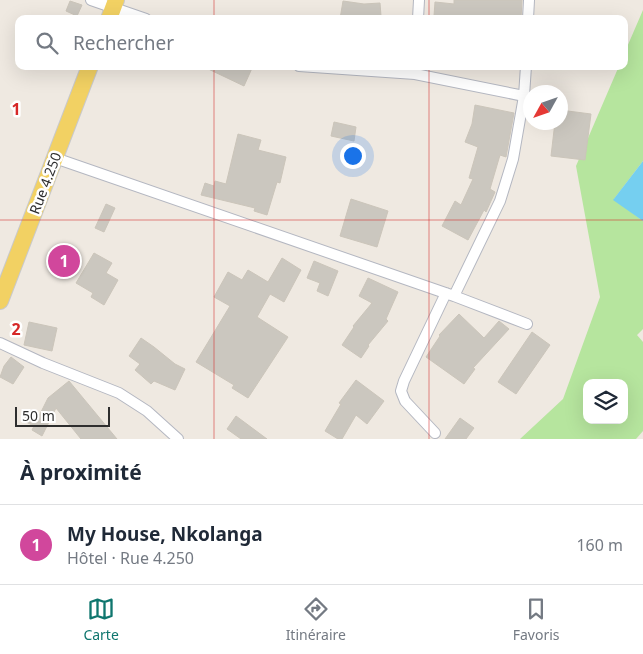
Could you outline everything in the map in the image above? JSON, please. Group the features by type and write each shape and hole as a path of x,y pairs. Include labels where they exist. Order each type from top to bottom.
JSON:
{"main road":[{"name":"Rue 4.250","path":"0,301 88,70"}],"street":[{"path":"91,0 133,15"},
{"path":"418,15 419,0"},
{"path":"528,15 529,0"},
{"path":"415,70 523,96"},
{"path":"525,85 526,70"},
{"path":"435,433 405,401 401,391 404,381 500,202 513,159 523,102"},
{"path":"55,158 450,295 527,324"},
{"path":"0,343 43,363 119,393 147,411 178,439"}],"green space":[{"path":"643,10 643,161 614,199 643,221 643,329 637,335 643,342 643,431 636,439 520,439 563,399 600,297 576,166 617,70 628,70 628,45"}],"water":[{"path":"643,161 643,221 613,200"}],"building":[{"path":"454,0 522,0 521,15 434,15 435,2 454,4"},
{"path":"70,1 82,5 77,15 66,11"},
{"path":"343,1 364,4 380,3 381,15 341,15"},
{"path":"210,70 251,70 244,86"},
{"path":"475,105 514,113 506,157 500,155 490,189 495,192 486,212 484,210 468,240 442,226 455,201 461,205 473,179 469,178 478,147 465,142 472,124"},
{"path":"568,111 591,114 585,160 551,156 554,130 568,130"},
{"path":"334,122 356,127 354,141 331,136"},
{"path":"238,134 261,140 258,150 286,157 280,183 277,182 267,215 254,211 255,208 201,195 205,183 214,186 215,181 226,184"},
{"path":"351,199 388,211 377,247 340,236"},
{"path":"106,204 115,208 104,232 95,228"},
{"path":"94,253 112,263 106,273 118,280 104,305 91,297 93,293 76,283"},
{"path":"282,258 301,270 284,302 270,294 257,317 288,337 248,398 232,388 234,385 196,362 230,306 214,297 228,272 242,280 248,270 268,282"},
{"path":"314,261 338,271 328,296 317,291 320,283 307,278"},
{"path":"368,278 398,292 386,319 388,321 368,345 361,358 342,345 353,326 372,303 359,296"},
{"path":"459,314 484,338 499,321 509,329 473,368 475,369 464,384 426,357 439,335"},
{"path":"29,322 57,328 52,351 24,345"},
{"path":"532,332 550,345 516,394 498,382"},
{"path":"141,338 175,364 185,369 175,390 154,381 151,384 135,370 140,364 129,356"},
{"path":"11,357 24,367 13,384 0,377 4,366"},
{"path":"356,380 384,401 367,424 356,415 342,439 338,439 325,431 341,404 339,403"},
{"path":"69,381 117,439 81,439 56,408 42,436 32,430 34,426 24,421 29,411 39,416 48,398"},
{"path":"236,416 267,439 241,439 227,429"},
{"path":"460,418 474,428 466,439 445,439"}],"place":[{"name":"My House, Nkolanga","path":"64,261"}]}
